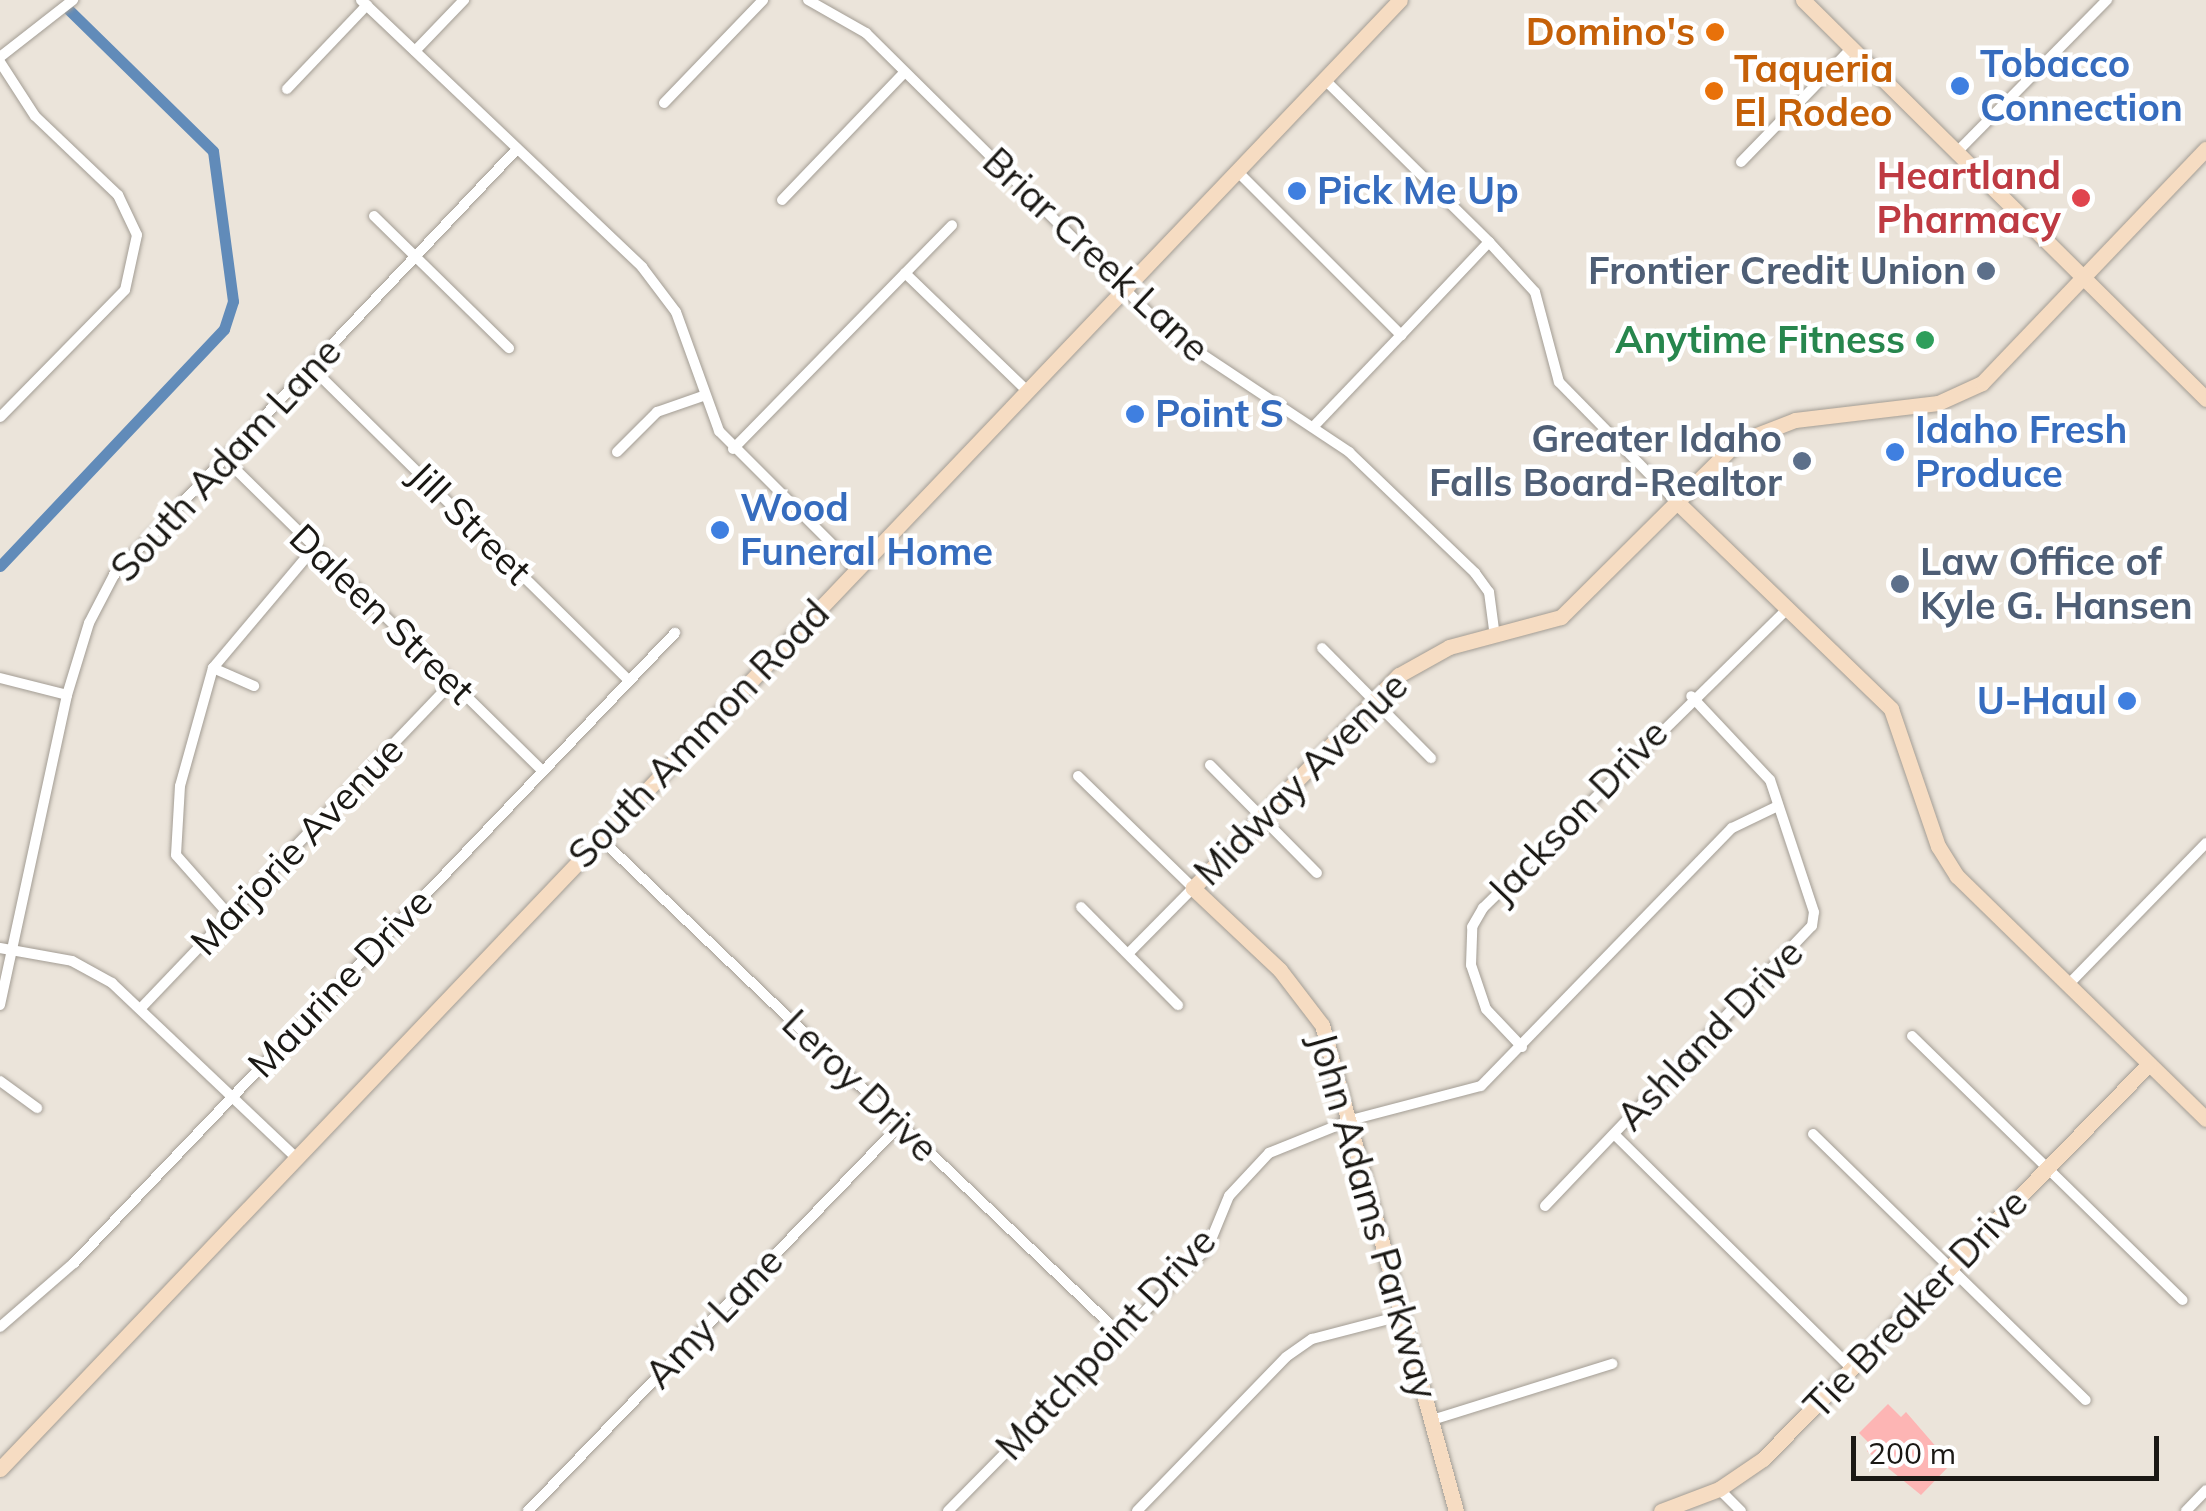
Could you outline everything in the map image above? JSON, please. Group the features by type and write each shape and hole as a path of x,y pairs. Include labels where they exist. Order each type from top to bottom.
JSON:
{"street":[{"path":"0,418 125,290 137,235 118,195 35,116 0,60 73,0"},
{"path":"415,51 464,0"},
{"path":"664,104 762,0"},
{"name":"Briar Creek Lane","path":"808,0 847,18 1123,290 1216,365 1315,425 1475,573 1494,608 1496,638"},
{"name":"South Ammon Road","path":"0,1469 294,1156 1400,0"},
{"path":"1803,0 2206,399"},
{"path":"1957,152 2107,0"},
{"path":"287,90 364,3 666,296 703,396 733,448 857,569"},
{"path":"1742,162 1852,48"},
{"path":"782,200 904,73"},
{"path":"1324,80 1536,292 1559,382 1891,709 1938,846 1957,876 2206,1119"},
{"name":"South Adam Lane","path":"0,1005 16,950 67,695 88,623 114,575 517,149"},
{"name":"Midway Avenue","path":"1129,954 1374,701 1424,660 1561,617 1726,451 1763,429 1958,396 1996,371 2205,153"},
{"path":"1238,172 1401,335"},
{"path":"374,216 508,348"},
{"path":"733,448 952,225"},
{"path":"1315,425 1489,242"},
{"path":"905,273 1026,390"},
{"name":"Jill Street","path":"311,367 628,680"},
{"path":"617,452 658,412 703,396"},
{"name":"Daleen Street","path":"223,457 542,770"},
{"path":"230,916 184,871 174,838 188,748 213,668 314,548"},
{"name":"Jackson Drive","path":"1522,1047 1486,1009 1470,966 1472,926 1691,696 1788,608"},
{"name":"Maurine Drive","path":"0,1327 74,1263 674,632"},
{"path":"1322,648 1432,758"},
{"path":"213,668 254,686"},
{"path":"0,678 67,695"},
{"name":"Marjorie Avenue","path":"141,1008 452,683"},
{"name":"Ashland Drive","path":"1546,1206 1812,926 1814,912 1778,806 1760,768 1691,696"},
{"path":"1210,765 1317,872"},
{"name":"John Adams Parkway","path":"1078,776 1312,1010 1351,1120 1456,1511"},
{"name":"Matchpoint Drive","path":"948,1511 1119,1333 1208,1248 1229,1196 1254,1166 1284,1142 1351,1120 1468,1092 1522,1047 1732,828 1778,806"},
{"name":"Leroy Drive","path":"600,838 1119,1333"},
{"path":"2068,985 2206,843"},
{"path":"1081,907 1178,1004"},
{"path":"0,948 72,961 141,1008 294,1156"},
{"path":"1912,1036 2183,1300"},
{"name":"Tie Breaker Drive","path":"1661,1511 1720,1489 1764,1460 2149,1064"},
{"path":"0,1081 37,1108"},
{"name":"Amy Lane","path":"528,1511 900,1124"},
{"path":"1812,1134 2086,1400"},
{"path":"1615,1135 1852,1369"},
{"path":"1137,1511 1286,1358 1312,1339 1404,1315"},
{"path":"1432,1420 1612,1364"},
{"path":"1720,1489 1741,1511"},
{"path":"2187,1511 2206,1490"}],"building":[{"path":"1888,1404 1901,1417 1906,1412 1951,1464 1921,1495 1867,1451 1872,1446 1859,1433"}],"waterway":[{"path":"0,566 224,329 233,301 213,151 69,10"}],"place":[{"name":"Domino's","path":"1715,32"},
{"name":"Tobacco Connection","path":"1960,86"},
{"name":"Taqueria El Rodeo","path":"1714,91"},
{"name":"Pick Me Up","path":"1297,191"},
{"name":"Heartland Pharmacy","path":"2081,198"},
{"name":"Frontier Credit Union","path":"1986,271"},
{"name":"Anytime Fitness","path":"1925,340"},
{"name":"Point S","path":"1135,414"},
{"name":"Idaho Fresh Produce","path":"1895,452"},
{"name":"Greater Idaho Falls Board-Realtor","path":"1802,461"},
{"name":"Wood Funeral Home","path":"720,530"},
{"name":"Law Office of Kyle G. Hansen","path":"1900,584"},
{"name":"U-Haul","path":"2127,701"}]}
